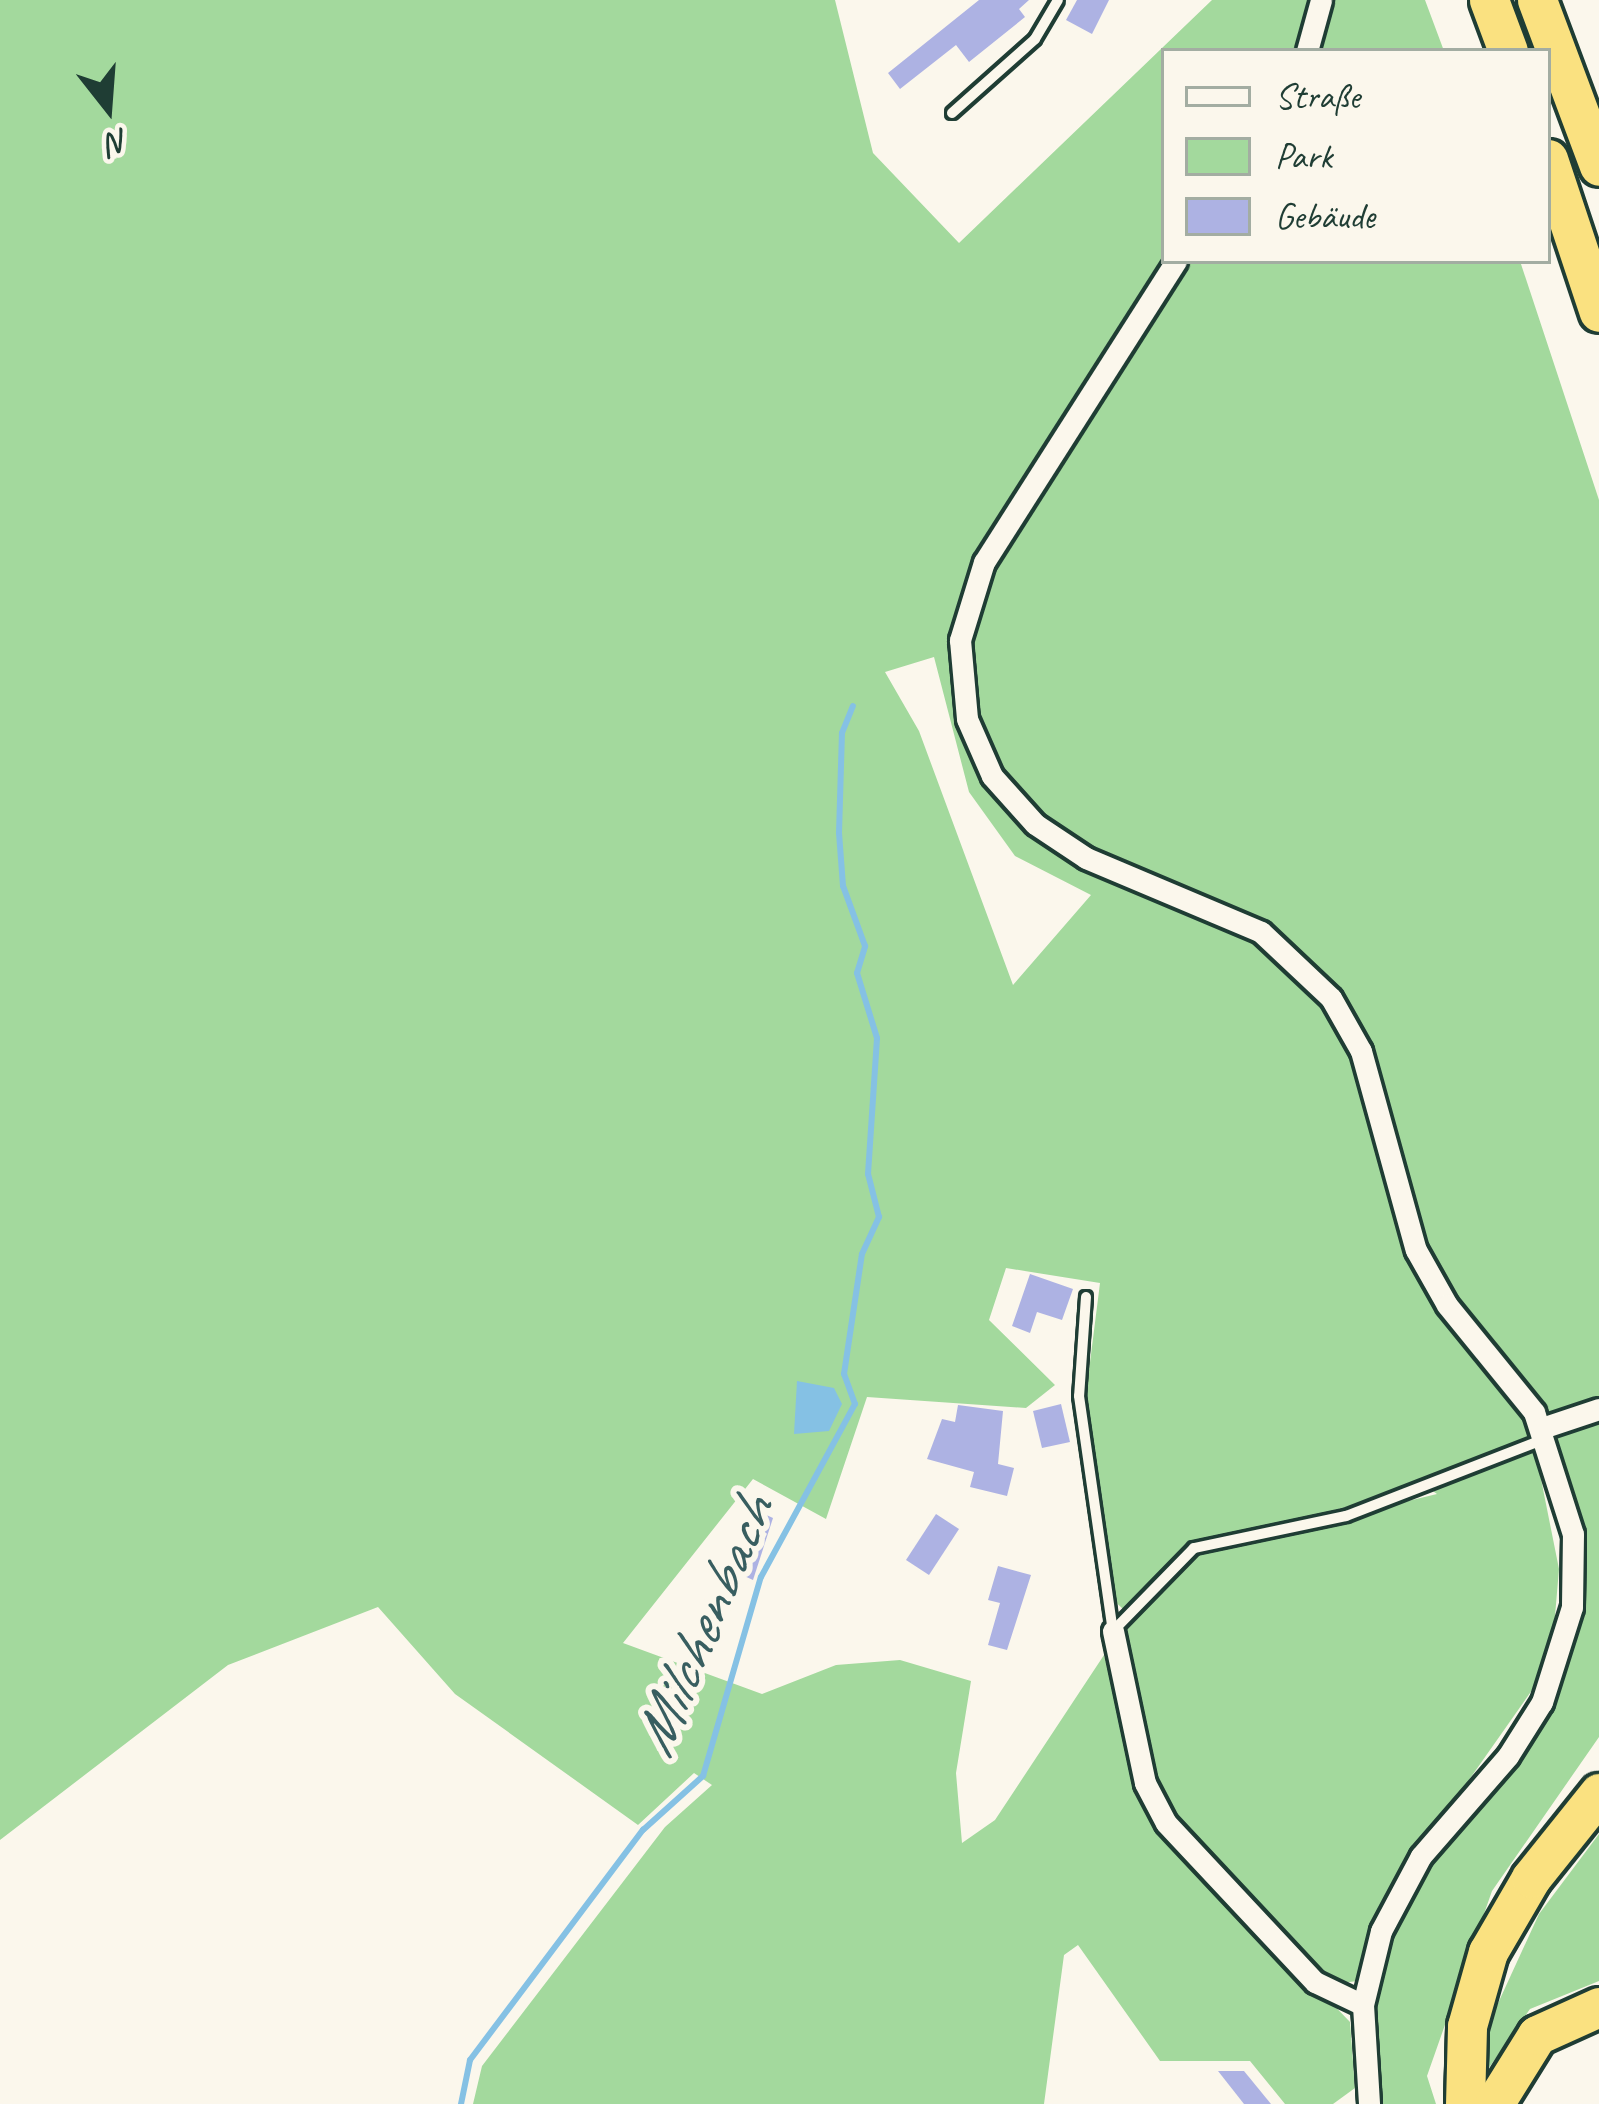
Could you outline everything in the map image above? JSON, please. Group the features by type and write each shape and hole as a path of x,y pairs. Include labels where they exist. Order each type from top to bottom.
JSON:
{"highway":[{"path":"1489,0 1507,48"},
{"path":"1537,0 1599,166"},
{"path":"1551,168 1599,312"},
{"path":"1465,2104 1467,2026 1488,1952 1531,1878 1599,1793"},
{"path":"1494,2104 1538,2035 1599,2007"}],"street":[{"path":"1307,48 1321,0"},
{"path":"1174,264 984,562 960,640 967,718 992,776 1035,824 1086,858 1261,932 1331,998 1360,1052 1429,1280 1544,1433 1567,1503 1574,1567 1556,1670 1508,1756 1403,1882 1364,2005 1369,2104"},
{"path":"1544,1433 1599,1408"},
{"path":"1113,1631 1145,1783 1166,1823 1315,1982 1364,2005"}],"lane":[{"path":"952,113 1035,39 1058,0"},
{"path":"1085,1298 1078,1396 1113,1631"},
{"path":"1113,1631 1195,1548 1346,1516 1544,1433"}],"green space":[{"path":"0,0 835,0 873,153 959,243 1161,49 1161,264 1521,264 1599,500 1599,1737 1492,1891 1427,2076 1436,2104 1369,2104 1367,1982 1403,1882 1508,1756 1556,1670 1574,1567 1551,1453 1537,1459 1559,1569 1551,1663 1391,1891 1357,1981 1327,1985 1159,1802 1113,1633 1197,1552 1437,1494 1427,1487 1193,1545 1123,1609 1109,1596 1086,1394 1100,1283 1006,1268 989,1320 1055,1385 1026,1408 867,1397 826,1519 753,1479 623,1643 762,1694 836,1665 900,1660 971,1681 956,1773 962,1843 995,1820 1104,1655 1140,1784 1161,1826 1350,2022 1355,2088 1333,2104 1285,2104 1250,2061 1160,2061 1078,1945 1064,1955 1044,2104 473,2104 482,2066 665,1827 712,1785 694,1773 638,1825 455,1694 378,1607 228,1665 0,1840","holes":["934,657 969,792 1015,856 1091,895 1013,985 919,731 885,672"]},
{"path":"1212,0 1425,0 1443,48 1162,48"},
{"path":"1599,1834 1599,1981 1530,2009 1479,2082 1494,2012 1539,1914"}],"water":[{"path":"797,1381 834,1388 842,1404 829,1431 794,1434"}],"building":[{"path":"979,0 1029,0 1019,9 1025,17 969,62 956,45 900,89 888,73"},
{"path":"1077,0 1109,0 1092,34 1066,20"},
{"path":"1030,1274 1073,1289 1062,1320 1037,1312 1030,1333 1012,1326"},
{"path":"1061,1404 1070,1442 1042,1448 1033,1411"},
{"path":"958,1405 1003,1411 998,1464 1014,1468 1007,1496 970,1487 974,1472 927,1459 942,1419 955,1422"},
{"path":"753,1509 773,1518 753,1580 731,1570"},
{"path":"936,1514 959,1529 929,1575 906,1560"},
{"path":"998,1566 1031,1575 1007,1650 988,1645 1000,1603 988,1600"},
{"path":"1218,2071 1244,2071 1271,2104 1244,2104"}],"waterway":[{"name":"Milchenbach","path":"461,2104 470,2060 643,1830 703,1776 761,1577 855,1404 844,1374 862,1254 879,1217 868,1174 877,1038 857,973 865,946 843,886 839,833 842,733 853,706"}]}
